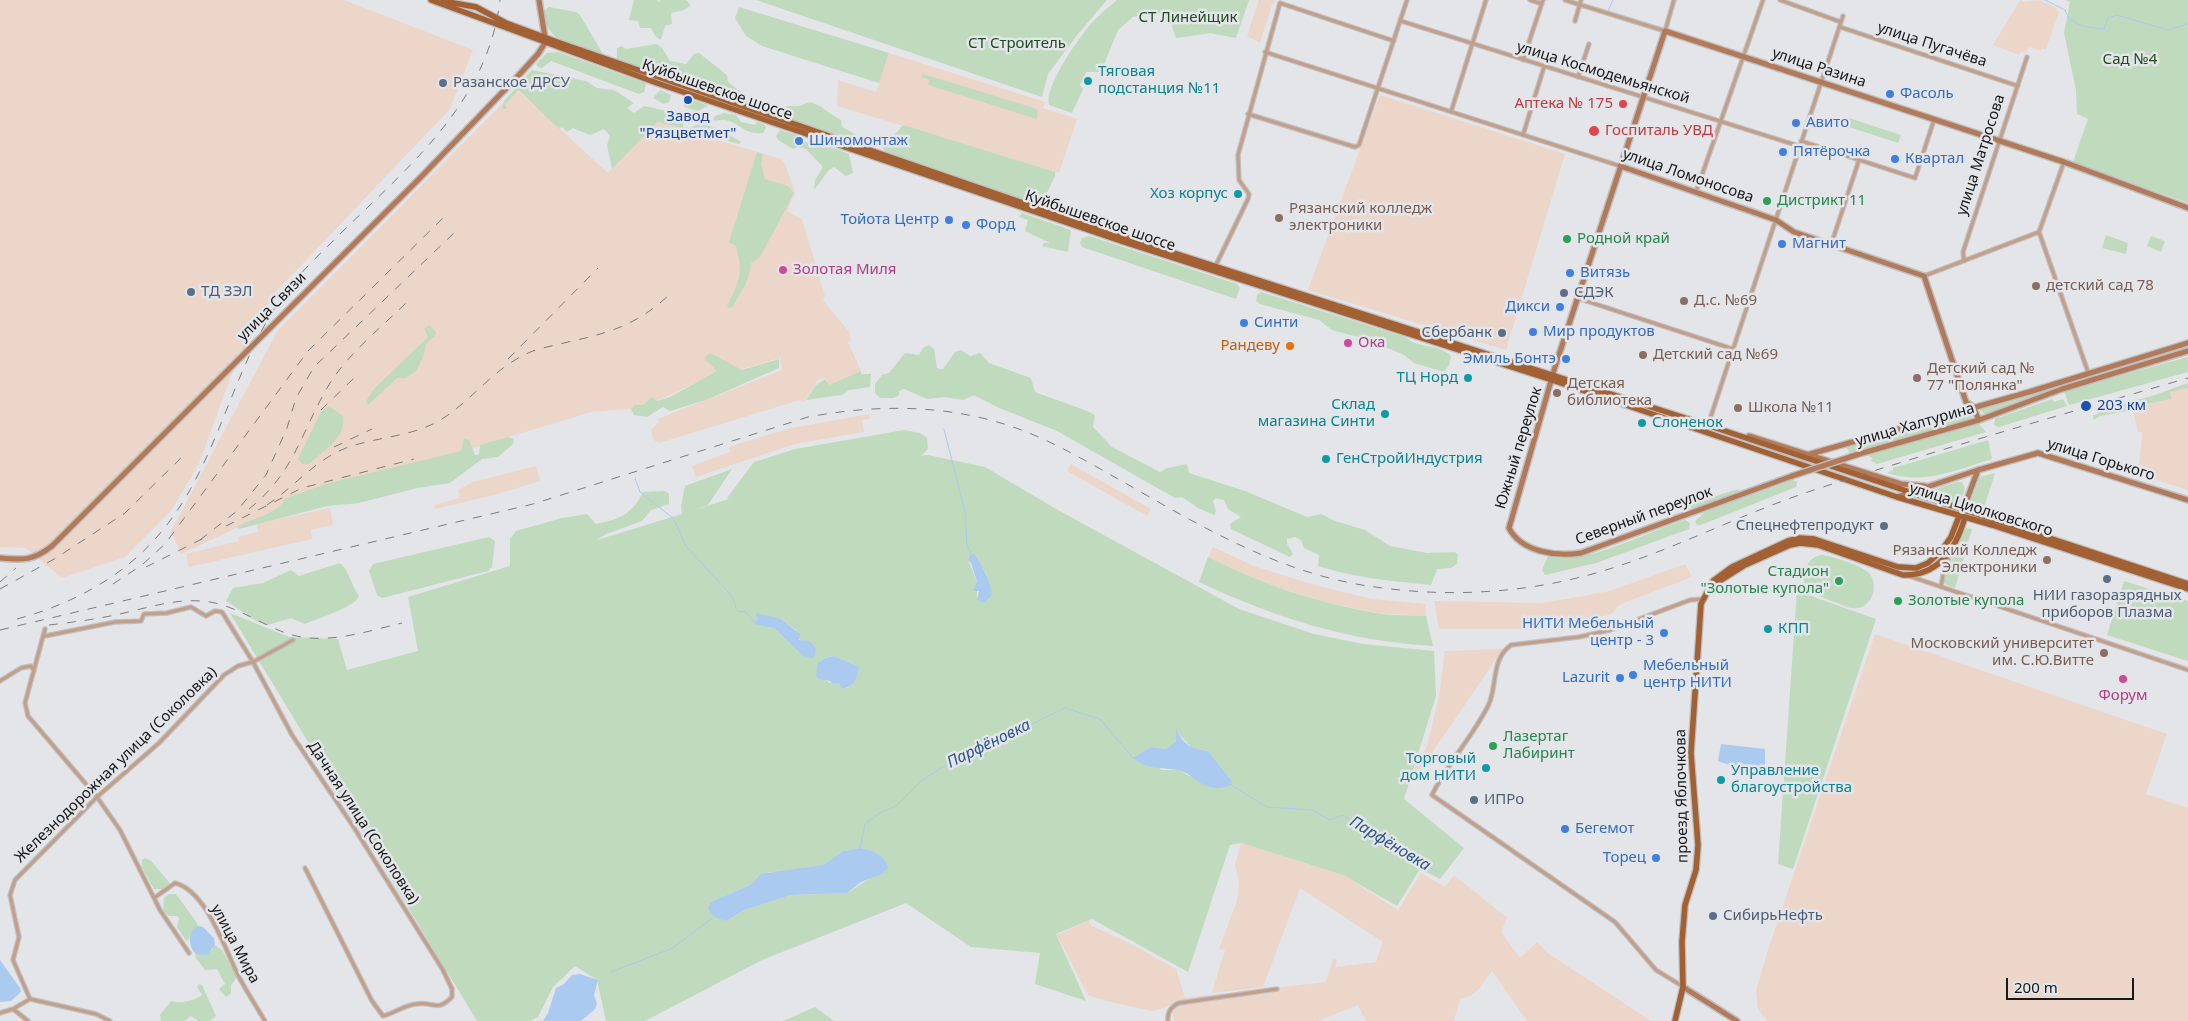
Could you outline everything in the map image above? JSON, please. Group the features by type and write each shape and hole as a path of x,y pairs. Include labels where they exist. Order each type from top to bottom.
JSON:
{"main road":[{"name":"Куйбышевское шоссе","path":"431,0 1121,242 1714,427 1769,446"},
{"name":"Куйбышевское шоссе","path":"436,0 458,1 476,7 545,40 1065,218 1552,377 1767,452"},
{"path":"458,1 474,14"},
{"name":"улица Циолковского","path":"1769,446 1909,493 1962,514 2188,589"},
{"name":"улица Циолковского","path":"1767,452 1897,497 1962,514 2188,584"},
{"path":"1703,599 1721,579 1730,573 1782,548 1800,543 1818,545 1903,574 1916,575 1933,568 1952,549 1962,514"},
{"name":"проезд Яблочкова","path":"1675,1021 1683,987 1682,942 1685,905 1696,870 1698,845 1691,752 1699,613 1703,599 1713,581 1725,572 1781,544 1800,538 1814,539 1898,567 1922,566 1935,557 1946,545 1962,514"}],"street":[{"path":"538,0 545,40"},
{"path":"1248,114 1355,147 1358,145 1407,0"},
{"path":"1451,112 1474,44 1486,0"},
{"path":"1523,60 1543,2 1530,0"},
{"name":"улица Разина","path":"1565,0 1744,56 2064,162 2188,208"},
{"path":"1575,21 1581,0"},
{"path":"1665,31 1674,0"},
{"path":"1696,192 1763,0"},
{"path":"1780,0 1841,22"},
{"path":"1215,267 1248,199 1249,194 1239,180 1238,156 1280,2 1394,41"},
{"path":"1711,416 1843,16"},
{"name":"улица Космодемьянской","path":"1401,21 1799,146"},
{"name":"улица Пугачёва","path":"1840,27 2018,86"},
{"name":"Южный переулок","path":"1509,528 1552,377 1665,31"},
{"name":"улица Связи","path":"0,558 27,559 38,556 52,546 421,177 525,68 545,40"},
{"path":"1578,77 1589,44"},
{"name":"улица Ломоносова","path":"1265,52 1378,90 1620,166 1776,220 1794,232 1924,276"},
{"name":"улица Матросова","path":"1964,261 1963,252 2027,57"},
{"path":"1523,135 1544,67"},
{"path":"1801,141 1915,178 1934,120"},
{"path":"1831,245 1859,160"},
{"path":"2064,162 2039,232 2088,372"},
{"path":"1979,420 1973,407 1964,398 1924,276 2039,232"},
{"path":"1578,298 1733,349"},
{"name":"улица Халтурина","path":"1810,454 2188,343"},
{"name":"улица Халтурина","path":"1792,476 1859,454 1979,420 2062,389 2188,351"},
{"name":"Куйбышевское шоссе","path":"1714,427 1810,454 1901,484 1928,486"},
{"name":"улица Горького","path":"1897,497 2031,454 2048,454 2188,500"},
{"path":"1962,514 1978,470"},
{"name":"Северный переулок","path":"1509,528 1518,541 1536,548 1554,554 1580,553 1792,476"},
{"path":"1942,587 1943,575 1952,549"},
{"path":"1903,574 2188,670"},
{"path":"1703,599 1690,600 1610,630 1579,637 1512,645 1506,650 1497,668 1488,706 1432,795 1615,922 1656,970 1736,1021"},
{"name":"Дачная улица (Соколовка)","path":"44,636 115,622 142,621 144,614 167,613 191,607 206,616 215,612 222,612 253,662 292,734 353,826 443,970 452,989 452,997 446,1004 437,1007 417,1003 383,1016 372,1000 304,868"},
{"path":"45,629 24,703 28,716 97,797 120,830 154,898 189,953"},
{"name":"Железнодорожная улица (Соколовка)","path":"30,999 13,960 19,938 10,895 11,886 21,873 97,797 159,743 224,675 238,666 253,662 293,640"},
{"path":"0,681 21,668 31,666 34,671"},
{"name":"улица Мира","path":"154,898 175,883 188,888 203,905 239,976 265,1021"},
{"path":"1168,1021 1168,1013 1174,1005 1179,1003 1277,989"},
{"path":"0,1013 14,1009 30,999 96,1014 110,1021"},
{"path":"14,1009 28,1021"}],"shaded area":[{"path":"0,0 344,0 473,50 450,109 272,296 231,376 199,464 171,511 125,557 62,578 26,548 0,547"},
{"path":"1259,0 1277,0 1272,5 1260,43 1247,36"},
{"path":"2020,0 2023,2 2038,0 2055,7 2059,12 2046,49 2041,51 2029,47 2026,53 2020,52 2019,55 1993,45"},
{"path":"889,53 1045,102 1043,108 1077,119 1059,173 837,106 838,80 876,92"},
{"path":"517,89 608,173 658,122 781,159 785,164 795,193 787,211 802,219 825,296 823,300 850,333 851,341 848,342 861,371 829,385 825,377 816,381 804,402 800,400 659,443 654,440 651,430 659,422 658,419 782,370 780,358 697,382 642,408 591,412 286,505 181,554 171,531 278,330"},
{"path":"1380,95 1565,154 1506,350 1308,290"},
{"path":"2188,388 2188,490 2138,474 2142,437 2141,432 2138,432 2133,410 2136,406 2170,399 2170,392"},
{"path":"869,414 870,419 862,420 864,432 795,444 696,477 692,466 730,452 729,447 787,429"},
{"path":"1071,464 1151,509 1147,516 1067,471"},
{"path":"536,466 540,481 498,494 435,509 434,505 460,498 458,490 473,482"},
{"path":"330,508 333,525 311,530 312,539 189,567 186,554 239,541 238,537 258,532 257,524"},
{"path":"1213,547 1254,566 1318,586 1372,599 1426,604 1426,616 1377,613 1321,601 1252,579 1208,557"},
{"path":"1685,564 1692,577 1621,604 1610,615 1520,629 1439,629 1434,601 1540,603 1610,591"},
{"path":"1875,634 2167,734 2146,794 2188,808 2188,1021 1767,1021 1758,1009 1756,991 1768,950"},
{"path":"1503,649 1410,785 1407,783 1427,746 1439,696 1445,651"},
{"path":"1241,843 1343,875 1398,910 1421,873 1445,887 1454,875 1507,918 1501,932 1520,958 1537,942 1549,954 1651,1021 1527,1021 1492,971 1479,989 1470,996 1460,999 1454,1021 1366,1021 1358,1005 1318,1021 1174,1021 1171,1004 1152,1011 1088,995 1057,935 1088,921 1092,926 1127,942 1176,969 1185,998 1326,982 1333,959 1337,960 1335,967 1376,962 1383,942 1300,888 1263,987 1212,993 1225,950 1219,949 1237,901 1239,882 1235,865"}],"green space":[{"path":"634,0 657,0 659,3 660,0 686,0 691,5 684,10 671,13 672,24 665,26 661,40 656,37 651,28 640,28 638,21 629,20"},
{"name":"СТ Строитель","path":"756,0 1107,0 1048,74 1042,97"},
{"name":"СТ Линейщик","path":"1117,0 1249,0 1236,38 1210,33 1176,38 1167,12 1133,17 1118,30 1101,72 1086,72 1080,85 1083,89 1072,113 1049,105 1051,87 1070,53 1092,23"},
{"name":"Сад №4","path":"2065,0 2188,0 2188,203 2073,162 2088,119 2077,114 2076,90 2064,33 2070,2"},
{"path":"549,7 576,12 580,15 603,54 572,46 556,37 546,22 544,11"},
{"path":"739,7 889,53 879,83 762,46 746,36 735,18"},
{"path":"657,44 662,48 670,61 686,64 694,54 699,53 727,75 728,82 742,93 743,99 768,110 766,112 680,82 675,75 663,70 651,72 617,61 617,48 622,46 626,49"},
{"path":"558,52 645,83 644,92 639,94 551,61 542,68 536,64 547,53"},
{"path":"532,70 586,81 597,88 614,90 634,103 627,108 634,113 644,106 662,110 683,120 683,127 689,128 699,124 718,128 741,142 739,144 658,122 612,169 607,145 610,136 604,129 590,135 573,128 567,132 562,127 559,129 519,90 505,104 507,109 502,109 504,101"},
{"path":"923,74 1031,107 1038,110 1037,119 928,85 929,80 921,77"},
{"path":"660,90 671,95 669,102 664,104 653,98"},
{"path":"693,100 708,106 697,111 684,107 685,101 691,103"},
{"path":"809,102 818,105 841,120 842,127 857,135 858,140 856,143 796,123 784,111 787,106 800,106"},
{"path":"724,113 736,115 741,122 755,125 757,122 765,125 766,128 763,133 757,133 747,131 730,122 713,120 715,116"},
{"path":"1849,118 1901,135 1898,143 1846,126"},
{"path":"903,125 1055,172 1055,176 1039,206 886,153 883,148"},
{"path":"780,130 799,136 807,143 822,144 849,154 853,173 846,176 834,167 829,170 814,190 815,180 823,167 806,149 798,147 793,149 778,140 776,136"},
{"path":"757,152 763,154 761,165 765,179 788,186 794,193 760,257 751,263 749,275 744,286 732,307 729,308 727,306 735,290 740,270 736,246 729,242"},
{"path":"1022,213 1071,230 1068,252 1042,246 1044,243 1050,243 1025,231 1028,220 1019,217"},
{"path":"2106,235 2128,243 2126,254 2102,248"},
{"path":"1089,236 1237,284 1240,288 1236,299 1082,247 1080,243 1082,238"},
{"path":"2151,236 2165,241 2161,252 2147,246"},
{"path":"1261,292 1405,337 1416,343 1440,349 1451,356 1449,365 1444,372 1414,363 1404,355 1369,340 1332,330 1319,320 1260,304 1256,301 1257,295"},
{"path":"429,325 436,332 435,336 426,344 423,357 416,371 406,378 397,378 368,405 366,401 375,388 428,337 424,329"},
{"path":"929,345 934,349 937,368 940,369 943,369 955,352 961,350 970,356 980,353 989,363 1031,378 1035,392 1095,415 1093,427 1112,447 1160,472 1167,468 1187,464 1189,473 1245,491 1307,517 1321,514 1335,521 1365,530 1390,546 1427,553 1455,552 1458,555 1457,564 1451,568 1437,569 1431,585 1374,578 1318,566 1319,555 1304,548 1301,540 1295,537 1287,539 1287,544 1293,554 1290,557 1231,529 1230,524 1241,517 1228,509 1224,500 1216,498 1213,501 1216,511 1214,515 1198,508 1182,497 1175,498 1057,431 999,408 974,395 963,400 945,397 927,399 904,389 899,391 899,395 894,398 880,398 875,393 875,384 882,375 889,373 905,353 919,355 923,348"},
{"path":"2188,345 2188,349 2090,377 1987,415 1980,411 1980,407"},
{"path":"710,353 742,370 779,359 779,368 706,400 670,411 663,407 647,417 634,415 631,409 634,405 643,405 652,397 657,401 670,397 717,371 704,358"},
{"path":"2188,357 2188,372 2069,405 2064,391"},
{"path":"861,371 861,374 871,374 870,387 849,390 842,395 806,400 816,385 825,379 829,385"},
{"path":"2188,383 2188,388 2170,392 2171,399 2136,406 2133,410 2100,416 2094,420 2093,415 2098,414 2097,411 2152,396"},
{"path":"2052,399 2054,402 2063,399 2067,406 1999,427 1994,425 1995,419"},
{"path":"329,406 343,416 341,431 327,449 309,464 302,464 298,459 321,412"},
{"path":"1969,410 1973,419 1851,454 1846,447"},
{"path":"1978,423 1986,432 1877,464 1870,460 1873,459 1867,455"},
{"path":"904,430 920,433 927,438 928,449 921,456 928,455 985,467 1058,510 1239,609 1314,634 1363,644 1434,651 1436,696 1404,799 1464,848 1440,879 1420,869 1397,906 1343,875 1241,843 1230,845 1188,972 1092,919 1056,934 1086,1001 1035,984 1040,953 971,947 906,903 762,960 645,1021 606,1021 597,980 575,966 553,987 538,1017 530,1021 477,1021 230,613 289,637 338,639 347,670 418,651 408,597 510,566 510,539 516,531 562,518 587,514 596,524 605,522 625,514 635,506 643,492 665,491 669,494 669,504 651,510 642,521 606,534 597,540 682,514 681,506 685,486 732,469 708,505 695,510 729,499 727,498 754,462 795,449","holes":["976,557 986,573 992,595 987,601 977,598 977,582 968,560","764,616 781,619 797,631 799,639 816,649 805,658 774,628 754,622","834,656 852,664 849,687 842,689 839,683 833,684 816,676 820,662 824,658","1176,731 1192,748 1208,751 1232,781 1189,776 1179,770 1161,770 1151,747 1166,749 1176,741","860,848 881,856 877,874 847,893 791,895 744,910 726,921 711,902 752,884 769,872 780,873 823,865 843,851"]},
{"path":"508,437 514,439 513,444 498,457 482,459 450,483 417,488 359,503 327,506 239,529 237,527 271,512 286,498 329,483 461,451 464,438 469,440 475,455 479,454 480,445"},
{"path":"1988,440 1992,459 1940,475 1927,477 1901,476 1887,473 1893,470 1893,468"},
{"path":"1995,473 1982,514 1976,512 1970,504 1980,477"},
{"path":"1793,480 1797,482 1796,487 1701,525 1697,525 1695,521 1705,512"},
{"path":"1962,482 1965,488 1960,503 1957,504 1932,495 1933,490"},
{"path":"1738,489 1739,492 1692,510 1690,504"},
{"path":"1685,520 1690,523 1689,529 1596,563 1545,575 1542,570 1548,556 1563,558 1598,552"},
{"path":"1966,528 1972,529 1955,588 1946,585 1943,579"},
{"path":"489,537 495,541 492,567 488,571 382,598 377,595 369,571 373,564"},
{"name":"Стадион \"Золотые купола\"","path":"1822,555 1853,564 1869,573 1874,583 1874,589 1873,595 1867,604 1856,608 1847,607 1810,590 1803,580 1804,574 1813,558"},
{"path":"1208,557 1269,584 1332,604 1382,614 1426,616 1433,646 1371,639 1341,633 1284,617 1228,595 1199,582"},
{"path":"340,563 346,570 359,596 343,609 305,624 291,618 268,625 258,622 226,601 233,588 263,583 291,570 299,576"},
{"path":"2124,581 2188,601 2188,661 2107,635"},
{"path":"1797,591 1876,619 1793,869 1778,864"},
{"path":"145,858 151,861 169,882 163,889 154,889 142,867 142,860"},
{"path":"169,894 176,894 197,923 198,926 194,929 187,942 177,927 179,918 177,916 169,916 163,912 164,898"},
{"path":"215,945 222,950 237,977 231,985 231,993 226,997 219,989 225,984 217,969 205,970 195,957 196,954 211,951"},
{"path":"199,984 202,985 216,1016 210,1021 198,1021 191,1016 185,1021 161,1021 160,1015 171,1001 187,1001 202,995 197,987"},
{"path":"815,1007 834,1021 783,1021"}],"water":[{"path":"971,554 974,554 980,563 990,584 992,595 985,603 977,600 979,591 973,591 977,582 971,563 968,560"},
{"path":"756,613 781,619 800,634 799,640 810,641 816,649 814,658 805,658 774,628 755,624 754,622 758,619"},
{"path":"834,656 859,667 854,681 842,689 839,683 833,684 816,676 818,663 825,658"},
{"path":"1176,729 1185,743 1197,749 1208,751 1232,781 1231,785 1213,788 1200,783 1184,772 1143,765 1133,758 1151,747 1166,749 1176,741"},
{"path":"1721,744 1765,749 1765,777 1718,761"},
{"path":"860,848 877,854 884,859 888,867 882,874 861,882 847,893 791,895 744,910 726,921 714,917 708,909 711,902 752,884 761,874 823,865 843,851"},
{"path":"198,926 203,927 214,938 215,945 207,955 196,954 191,947 190,935"},
{"path":"0,960 20,988 21,992 11,1001 0,1002"},
{"path":"580,974 598,980 594,995 597,1004 595,1009 581,1021 543,1021 548,1013 556,988 564,984 572,975"}],"waterway":[{"path":"1608,11 1613,0"},
{"path":"2045,0 2065,10 2071,20 2076,23 2093,28 2104,29 2108,18 2117,15 2168,30 2188,24"},
{"path":"944,429 965,512 967,545 971,554"},
{"path":"635,478 640,492 674,519 686,546 730,594 736,604 735,608 739,612 745,611 754,622"},
{"name":"Парфёновка","path":"860,848 865,824 880,813 896,806 921,781 941,768 1065,708 1100,719 1133,758"},
{"name":"Парфёновка","path":"1231,785 1267,807 1312,810 1330,820 1343,815 1370,835 1378,836 1439,873"},
{"name":"Парфёновка","path":"611,972 673,948 715,916"}],"railway":[{"path":"17,619 56,606 92,589 126,566 156,538 177,511 194,483 209,453 248,359 280,300 307,267 416,159 462,102 479,71 492,37 500,0"},
{"path":"113,584 142,565 165,544 308,351 448,213"},
{"path":"200,540 237,511 266,475 287,428 296,398 314,367 454,233"},
{"path":"508,359 598,268"},
{"path":"267,505 324,459 335,453 357,444 415,431 437,422 449,415 501,370 524,355 610,331 634,321 669,295"},
{"path":"249,509 276,482 286,467 295,453 327,388 344,364 364,342 408,301"},
{"path":"321,410 355,377"},
{"path":"0,630 533,504 808,417 887,408 965,414 1016,428 1073,454 1246,548 1309,572 1341,581 1404,590 1462,593 1520,588 1578,578 1606,570 1817,489 2188,378"},
{"path":"334,447 372,429"},
{"path":"0,589 56,558 125,513 186,453"},
{"path":"226,526 302,488 414,459"},
{"path":"146,567 204,538"},
{"path":"0,582 16,568"},
{"path":"49,625 105,617 172,602 192,601 213,602 223,605 283,632 313,638 358,634 402,623"}],"place":[{"name":"Тяговая подстанция №11","path":"1088,81"},
{"name":"Разанское ДРСУ","path":"443,83"},
{"name":"Фасоль","path":"1890,94"},
{"name":"Завод \"Рязцветмет\"","path":"688,100"},
{"name":"Аптека № 175","path":"1623,104"},
{"name":"Авито","path":"1796,123"},
{"name":"Госпиталь УВД","path":"1594,131"},
{"name":"Шиномонтаж","path":"799,141"},
{"name":"Пятёрочка","path":"1783,152"},
{"name":"Квартал","path":"1895,159"},
{"name":"Хоз корпус","path":"1238,194"},
{"name":"Дистрикт 11","path":"1767,201"},
{"name":"Рязанский колледж электроники","path":"1279,218"},
{"name":"Тойота Центр","path":"949,220"},
{"name":"Форд","path":"966,225"},
{"name":"Родной край","path":"1567,239"},
{"name":"Магнит","path":"1782,244"},
{"name":"Золотая Миля","path":"783,270"},
{"name":"Витязь","path":"1570,273"},
{"name":"детский сад 78","path":"2036,286"},
{"name":"ТД ЗЭЛ","path":"191,292"},
{"name":"СДЭК","path":"1564,293"},
{"name":"Д.с. №69","path":"1684,301"},
{"name":"Дикси","path":"1560,307"},
{"name":"Синти","path":"1244,323"},
{"name":"Мир продуктов","path":"1533,332"},
{"name":"Сбербанк","path":"1502,333"},
{"name":"Ока","path":"1348,343"},
{"name":"Рандеву","path":"1290,346"},
{"name":"Детский сад №69","path":"1643,355"},
{"name":"Эмиль Бонтэ","path":"1566,359"},
{"name":"ТЦ Норд","path":"1468,378"},
{"name":"Детский сад № 77 \"Полянка\"","path":"1917,378"},
{"name":"Детская библиотека","path":"1557,393"},
{"name":"203 км","path":"2086,406"},
{"name":"Школа №11","path":"1738,408"},
{"name":"Склад магазина Синти","path":"1385,414"},
{"name":"Слоненок","path":"1642,423"},
{"name":"ГенСтройИндустрия","path":"1326,459"},
{"name":"Спецнефтепродукт","path":"1884,526"},
{"name":"Рязанский Колледж Электроники","path":"2047,560"},
{"name":"НИИ газоразрядных приборов Плазма","path":"2107,579"},
{"name":"Стадион \"Золотые купола\"","path":"1839,581"},
{"name":"Золотые купола","path":"1898,601"},
{"name":"КПП","path":"1768,629"},
{"name":"НИТИ Мебельный центр - 3","path":"1664,633"},
{"name":"Московский университет им. С.Ю.Витте","path":"2104,653"},
{"name":"Мебельный центр НИТИ","path":"1633,675"},
{"name":"Lazurit","path":"1620,678"},
{"name":"Форум","path":"2123,679"},
{"name":"Лазертаг Лабиринт","path":"1493,746"},
{"name":"Торговый дом НИТИ","path":"1486,768"},
{"name":"Управление благоустройства","path":"1721,780"},
{"name":"ИПРо","path":"1474,800"},
{"name":"Бегемот","path":"1565,829"},
{"name":"Торец","path":"1656,858"},
{"name":"СибирьНефть","path":"1713,916"}]}
